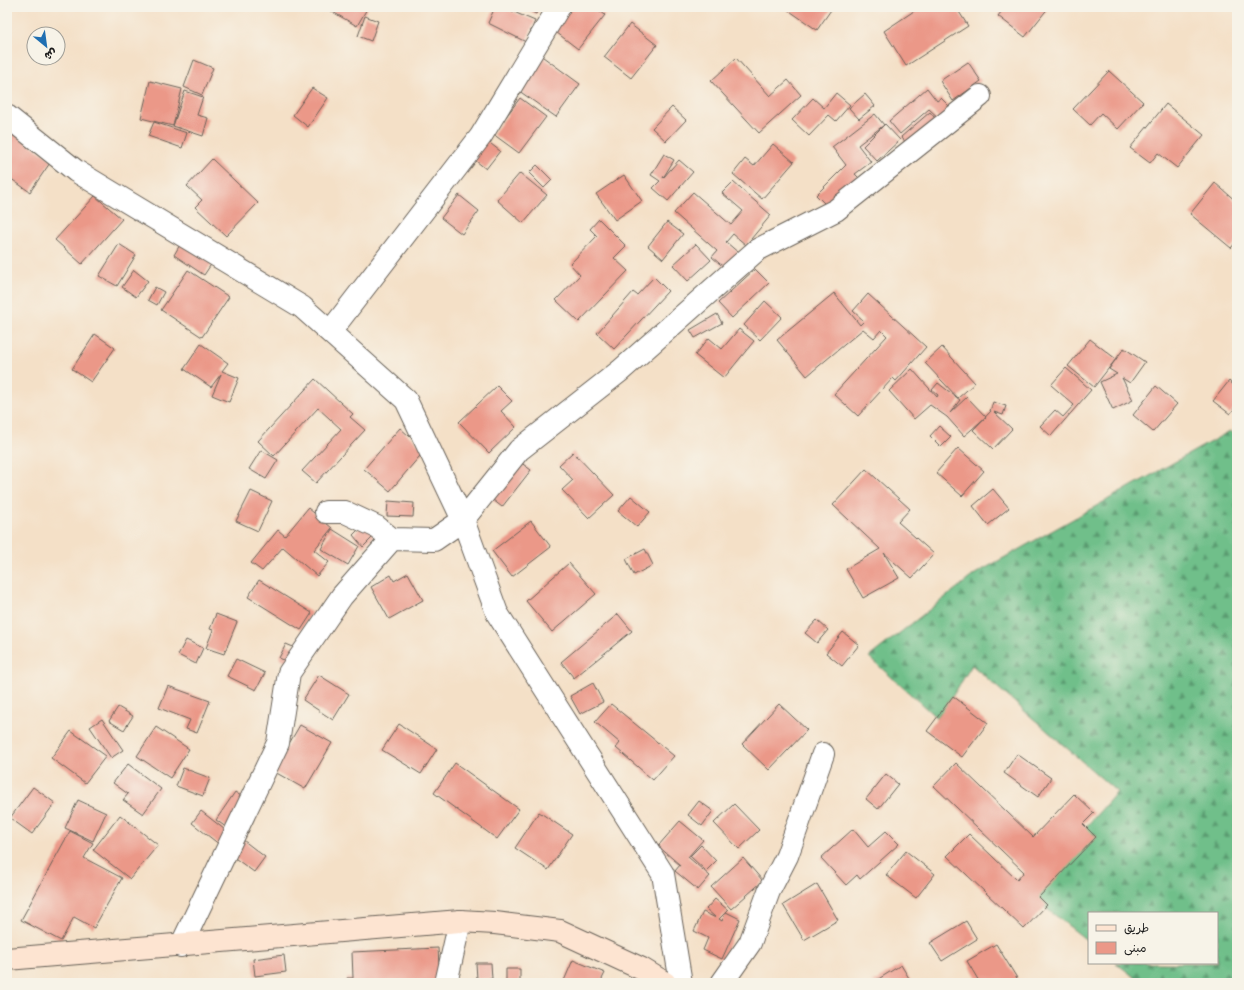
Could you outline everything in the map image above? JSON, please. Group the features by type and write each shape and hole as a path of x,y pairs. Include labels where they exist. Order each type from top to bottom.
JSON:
{"main road":[{"path":"7,959 181,946 460,922 495,923 560,931 642,969 665,983"}],"street":[{"path":"330,332 480,136 559,7"},
{"path":"326,512 345,512 377,527 392,539 434,540 463,520 519,450 620,371 757,250 836,210 980,96"},
{"path":"7,116 76,171 302,307 406,400 463,520 497,613 663,874 681,983"},
{"path":"181,946 278,743 289,674 342,596 392,539"},
{"path":"722,983 750,943 769,891 787,856 823,754"},
{"path":"446,983 460,922"}],"green space":[{"path":"1230,431 1237,436 1237,983 1142,983 1117,964 1218,964 1218,912 1088,912 1088,941 1027,893 1117,792 972,665 938,719 869,657 975,574"}],"building":[{"path":"324,7 368,7 357,26"},
{"path":"495,7 502,7 535,21 526,42 488,23"},
{"path":"527,7 540,7 536,14 526,9"},
{"path":"569,7 595,7 605,15 578,49 552,29"},
{"path":"784,7 833,7 817,30"},
{"path":"920,7 956,7 968,26 906,66 884,31"},
{"path":"1005,7 1049,7 1025,37 998,16"},
{"path":"365,16 378,21 371,41 358,36"},
{"path":"630,24 657,45 631,78 604,57"},
{"path":"539,54 580,84 556,117 515,88"},
{"path":"736,58 770,96 788,80 801,95 759,133 711,81"},
{"path":"194,60 213,68 202,95 184,87"},
{"path":"968,62 981,81 953,101 940,81"},
{"path":"1109,71 1143,102 1118,129 1101,113 1090,125 1073,109"},
{"path":"150,81 182,89 173,126 141,118"},
{"path":"312,88 328,98 308,127 293,115"},
{"path":"927,88 937,101 941,98 951,108 940,119 929,109 900,134 889,121"},
{"path":"185,91 203,97 197,115 208,118 203,136 173,126"},
{"path":"836,93 850,105 836,121 829,115 809,136 792,120 813,98 824,108"},
{"path":"865,94 875,106 859,119 849,108"},
{"path":"520,98 546,117 519,153 493,134"},
{"path":"1166,104 1204,135 1177,168 1158,153 1150,163 1130,148"},
{"path":"672,107 686,120 666,141 652,128"},
{"path":"930,112 939,123 910,147 901,137"},
{"path":"875,114 884,125 858,145 871,162 855,174 859,178 829,208 816,195 846,165 832,147"},
{"path":"154,122 187,133 182,148 148,136"},
{"path":"885,124 900,140 877,161 863,146"},
{"path":"7,128 52,160 30,192 7,176"},
{"path":"486,140 500,151 486,169 471,157"},
{"path":"773,144 794,162 762,199 733,174 745,159 754,166"},
{"path":"664,154 674,160 663,178 679,160 693,172 668,201 653,188 660,181 651,175"},
{"path":"212,159 258,203 226,236 195,207 202,200 187,186"},
{"path":"537,165 552,180 544,188 529,173"},
{"path":"520,173 547,195 523,223 497,200"},
{"path":"624,175 642,201 615,220 596,194"},
{"path":"733,182 771,215 746,245 733,234 726,242 740,254 727,270 712,257 717,251 674,213 693,192 731,225 743,211 722,193"},
{"path":"1215,183 1237,202 1237,241 1231,248 1190,214"},
{"path":"459,195 479,211 462,234 441,218"},
{"path":"95,196 122,219 82,264 55,240"},
{"path":"599,219 626,246 614,258 628,271 579,322 556,300 580,275 570,264 597,236 590,229"},
{"path":"667,222 683,234 663,259 648,246"},
{"path":"181,243 212,263 204,275 174,255"},
{"path":"119,244 136,255 117,286 99,276"},
{"path":"696,244 711,260 688,281 673,265"},
{"path":"755,269 769,283 732,318 718,303"},
{"path":"134,270 148,281 136,297 122,287"},
{"path":"188,270 229,297 202,337 161,310"},
{"path":"654,277 668,291 614,349 597,333 633,292 637,295"},
{"path":"155,287 164,292 157,305 148,300"},
{"path":"834,293 860,325 864,321 853,311 868,294 926,347 896,381 893,378 858,416 834,394 887,336 881,330 874,338 863,329 807,376 777,340"},
{"path":"765,301 782,317 760,340 744,325"},
{"path":"717,314 722,323 695,338 690,330"},
{"path":"739,329 754,341 724,378 695,355 709,338 722,349"},
{"path":"95,334 115,348 91,382 72,369"},
{"path":"1090,339 1116,359 1094,387 1068,366"},
{"path":"201,344 228,363 222,371 239,378 229,402 212,395 221,374 211,387 184,369"},
{"path":"942,347 975,383 958,398 925,363"},
{"path":"1124,348 1145,362 1130,383 1122,378 1133,400 1113,410 1100,382 1117,374 1109,369"},
{"path":"1066,368 1091,390 1051,436 1040,426 1055,410 1063,417 1074,405 1051,385"},
{"path":"912,369 937,397 938,395 932,390 938,383 960,400 950,413 967,397 986,417 964,436 947,417 930,405 914,419 889,391"},
{"path":"315,379 353,414 350,417 365,430 316,483 302,471 341,429 318,408 274,456 258,441"},
{"path":"1229,381 1237,388 1237,405 1230,414 1213,401"},
{"path":"497,386 512,401 501,411 516,427 489,453 459,422"},
{"path":"1156,386 1177,404 1153,432 1133,415"},
{"path":"993,402 1006,406 1003,415 994,412 1012,429 993,449 973,430 991,411"},
{"path":"939,426 951,437 941,447 930,436"},
{"path":"400,428 425,450 390,491 364,469"},
{"path":"958,448 984,471 962,496 936,473"},
{"path":"261,450 278,460 266,479 249,469"},
{"path":"573,452 614,495 589,518 562,490 573,480 559,465"},
{"path":"516,459 531,470 502,507 488,496"},
{"path":"866,469 910,509 898,522 934,554 912,578 884,553 899,578 863,598 846,569 880,549 833,505"},
{"path":"993,489 1009,508 988,525 973,506"},
{"path":"251,491 272,501 258,531 236,521"},
{"path":"631,496 650,512 637,527 618,511"},
{"path":"388,501 414,503 413,517 387,516"},
{"path":"308,508 332,528 314,550 329,562 317,576 283,547 262,571 251,563 278,530 285,536"},
{"path":"531,521 551,547 512,577 492,551"},
{"path":"365,523 376,534 363,547 353,535"},
{"path":"332,529 359,546 348,565 321,549"},
{"path":"645,549 653,565 634,575 626,559"},
{"path":"569,563 596,594 552,632 526,601"},
{"path":"408,573 423,600 389,619 371,587 391,575 394,581"},
{"path":"259,580 312,613 301,630 248,597"},
{"path":"216,614 237,622 224,654 206,648 213,630 210,629"},
{"path":"618,614 632,631 574,678 561,662"},
{"path":"817,620 828,630 817,643 805,633"},
{"path":"843,632 859,645 842,666 826,653"},
{"path":"186,640 203,648 196,664 178,655"},
{"path":"286,644 298,649 291,663 279,658"},
{"path":"236,659 265,673 256,690 227,676"},
{"path":"319,675 349,694 333,720 303,700"},
{"path":"593,683 603,702 580,714 570,696"},
{"path":"168,686 210,701 197,733 186,729 190,720 159,708"},
{"path":"953,696 988,723 962,757 927,731"},
{"path":"611,704 674,756 653,780 616,748 620,743 595,722"},
{"path":"779,704 807,730 769,770 742,744"},
{"path":"118,707 133,716 124,730 109,721"},
{"path":"102,719 123,750 111,758 90,727"},
{"path":"399,724 437,749 421,774 382,750"},
{"path":"300,725 332,743 305,789 273,771"},
{"path":"156,727 189,749 170,778 137,756"},
{"path":"71,731 106,756 85,783 51,758"},
{"path":"1017,754 1051,778 1038,797 1004,773"},
{"path":"455,763 519,809 497,839 434,793"},
{"path":"956,763 1033,837 1074,794 1094,813 1083,824 1096,837 1039,897 1047,905 1024,929 947,856 969,834 1017,880 1024,872 934,786"},
{"path":"128,764 161,789 143,814 123,800 128,794 113,783"},
{"path":"183,768 210,778 203,796 176,786"},
{"path":"886,774 898,784 878,809 866,799"},
{"path":"33,787 55,803 32,834 10,818"},
{"path":"235,792 250,802 230,830 216,820"},
{"path":"78,800 106,813 93,841 65,828"},
{"path":"699,801 713,811 702,826 688,815"},
{"path":"734,804 759,830 739,849 714,823"},
{"path":"201,811 229,833 220,845 192,823"},
{"path":"539,812 572,834 548,870 515,848"},
{"path":"120,815 158,845 130,879 93,850"},
{"path":"680,821 703,840 688,857 710,876 698,890 675,871 680,865 658,846"},
{"path":"853,829 868,847 886,831 899,844 860,879 857,875 846,885 821,858"},
{"path":"70,831 93,843 84,858 122,878 94,928 74,917 61,941 21,920"},
{"path":"243,840 265,857 254,872 232,856"},
{"path":"701,845 716,861 706,871 690,856"},
{"path":"906,851 935,874 916,898 886,875"},
{"path":"743,858 763,881 731,909 711,887"},
{"path":"817,884 838,920 804,940 783,905"},
{"path":"715,899 728,910 726,912 740,919 722,959 703,950 708,938 694,931 703,912 716,918 706,909","holes":["726,912 722,921 719,919"]},
{"path":"966,921 977,939 942,961 930,943"},
{"path":"996,944 1020,983 980,983 967,961"},
{"path":"438,948 440,983 347,983 347,978 353,978 352,952"},
{"path":"284,955 286,972 255,976 253,959"},
{"path":"573,960 605,973 600,983 563,983"},
{"path":"476,963 491,963 492,979 477,979"},
{"path":"901,965 912,983 872,983"},
{"path":"506,969 520,969 520,983 506,983"}]}
